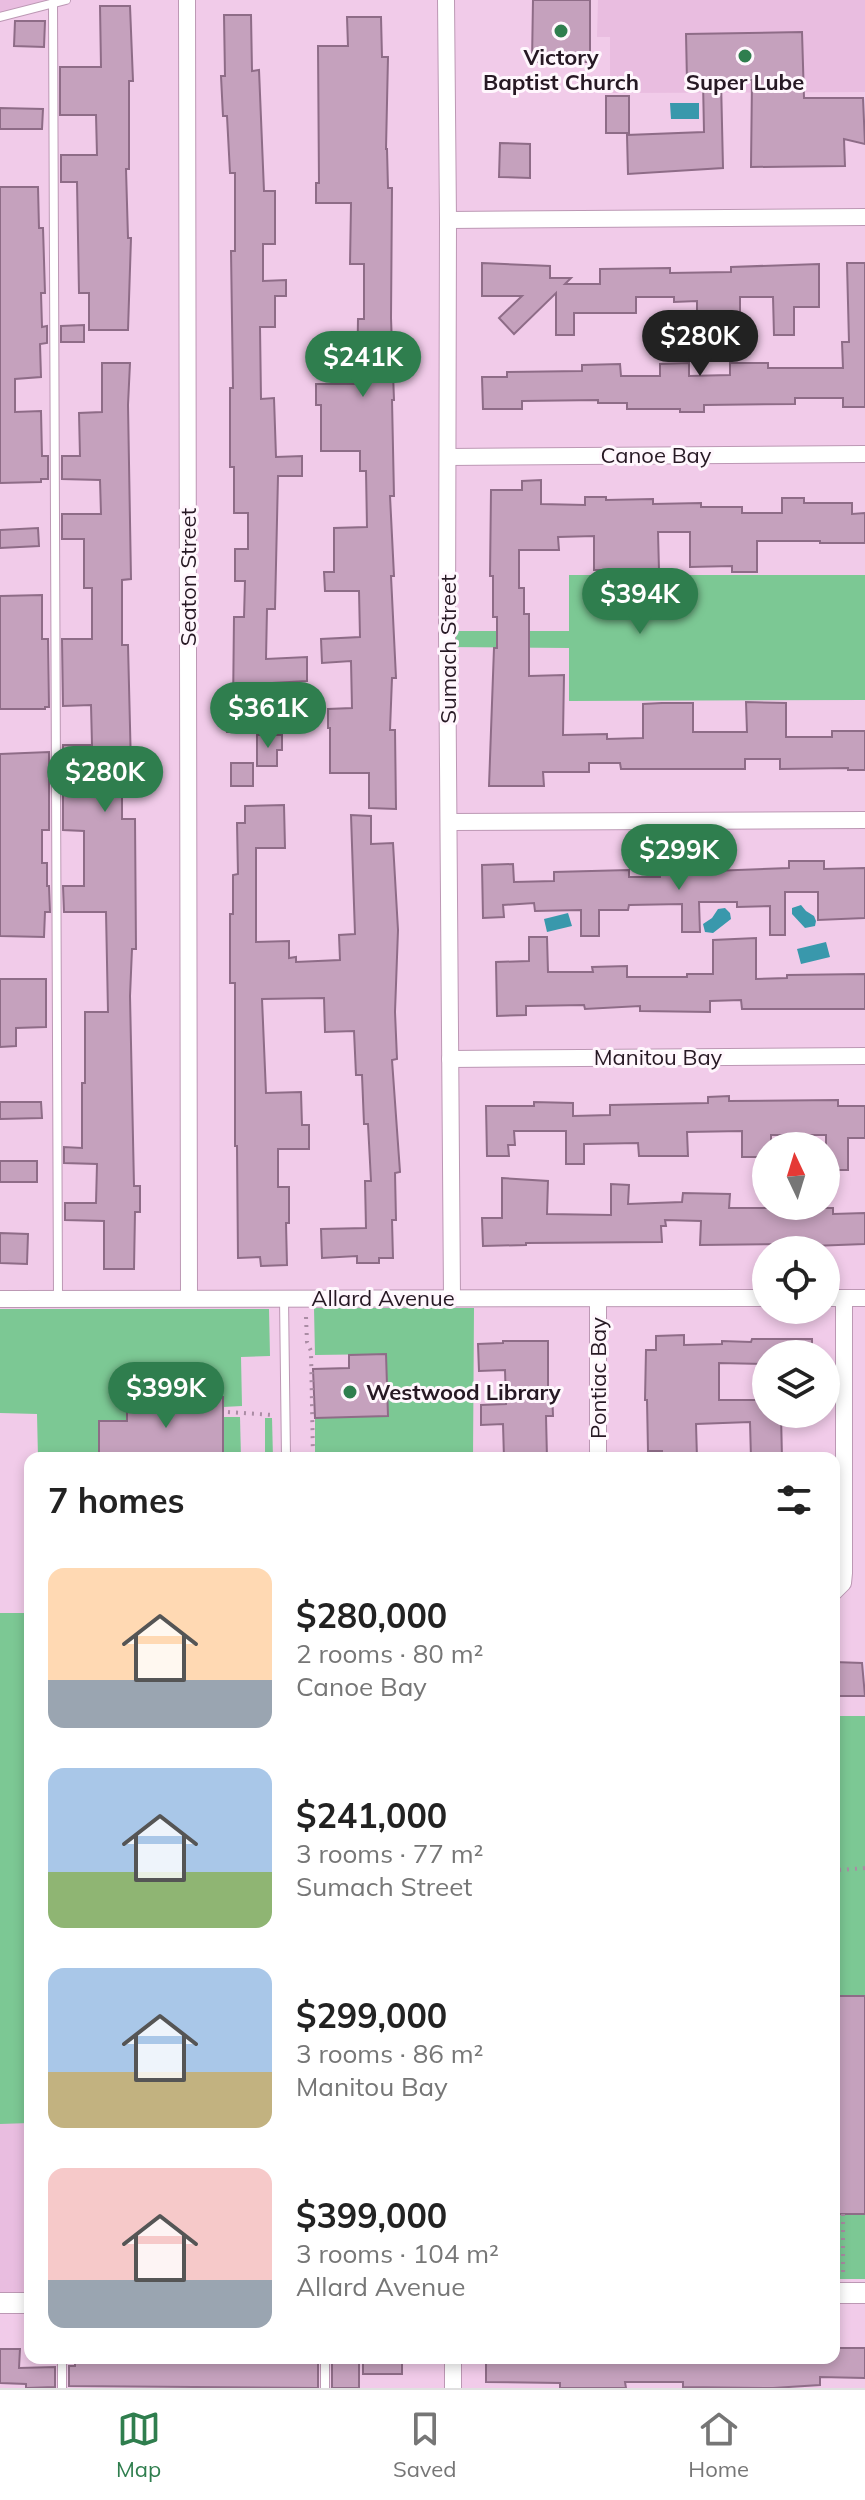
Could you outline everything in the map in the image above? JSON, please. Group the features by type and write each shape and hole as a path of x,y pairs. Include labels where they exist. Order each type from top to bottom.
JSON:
{"street":[{"name":"Seaton Street","path":"187,0 189,1298"},
{"name":"Sumach Street","path":"446,0 452,1298"},
{"path":"448,220 865,217"},
{"name":"Canoe Bay","path":"448,457 865,454"},
{"path":"449,822 865,820"},
{"name":"Manitou Bay","path":"450,1059 865,1056"},
{"name":"Allard Avenue","path":"0,1299 752,1298"},
{"path":"840,1298 865,1298"},
{"path":"840,1586 844,1573 844,1298"},
{"name":"Pontiac Bay","path":"598,1299 598,1452"},
{"path":"840,2293 865,2293"},
{"path":"0,2303 24,2303"},
{"path":"453,2364 453,2388"}],"lane":[{"path":"0,17 66,0"},
{"path":"53,3 58,1299"},
{"path":"284,1297 286,1452"},
{"path":"62,2364 62,2388"},
{"path":"325,2364 325,2388"}],"path":[{"path":"306,1317 307,1342 311,1351 313,1452"},
{"path":"840,1870 865,1868"},
{"path":"843,2214 843,2272"}],"shaded area":[{"path":"0,0 66,0 0,17"},
{"path":"598,0 865,0 865,92 610,93 610,37 597,37"},
{"path":"24,1699 24,2303 0,2303 0,1700"}],"green space":[{"path":"569,575 865,575 865,700 569,701 569,648 447,647 447,631 569,631"},
{"path":"314,1308 474,1308 473,1452 315,1452 315,1418 387,1416 386,1354 315,1355"},
{"path":"0,1309 269,1309 270,1356 241,1357 242,1406 223,1407 222,1397 127,1398 127,1421 99,1422 99,1452 38,1452 37,1414 0,1413"},
{"path":"223,1417 240,1417 241,1452 223,1452"},
{"path":"265,1418 272,1418 273,1452 265,1452"},
{"path":"0,1613 24,1613 24,2123 0,2124"},
{"path":"840,1716 865,1716 865,1996 840,1996"},
{"path":"840,2214 865,2214 865,2279 840,2279"}],"water":[{"path":"670,103 699,103 699,119 671,119"},
{"path":"801,905 814,916 815,926 805,928 792,914 792,908"},
{"path":"725,908 731,919 713,933 705,932 703,924 718,909"},
{"path":"568,913 572,926 547,932 544,919"},
{"path":"826,942 830,957 801,964 797,949"}],"building":[{"name":"Victory Baptist Church","path":"533,0 590,0 590,62 532,62"},
{"path":"100,6 130,6 133,81 129,81 129,169 126,169 128,238 131,238 128,330 89,330 89,293 79,293 77,182 61,182 61,155 97,155 96,115 60,115 60,67 101,67"},
{"path":"224,15 251,15 252,71 259,70 264,191 275,191 275,244 263,244 263,281 286,280 286,296 275,296 275,327 260,327 261,399 274,398 276,457 302,456 302,476 278,476 275,609 267,609 266,659 307,657 307,681 273,683 273,700 261,701 262,732 227,732 227,709 233,709 234,617 244,617 245,581 235,581 235,549 248,549 248,513 234,513 234,467 230,467 230,388 233,388 231,251 235,251 235,173 230,173 227,116 223,116"},
{"path":"347,17 381,17 382,57 388,57 386,149 388,188 392,188 394,400 394,496 390,496 394,576 391,576 396,678 392,678 390,730 395,730 396,809 369,808 369,773 330,773 328,709 352,708 351,661 322,663 321,639 360,637 359,591 325,591 324,572 334,572 334,528 367,527 366,471 360,471 360,451 321,451 321,405 316,405 316,384 357,384 358,319 364,319 364,264 350,264 351,203 316,203 316,183 319,183 318,46 348,46"},
{"path":"15,21 45,21 44,47 14,46"},
{"path":"802,32 804,98 863,98 865,144 844,139 845,166 751,167 752,80 721,80 723,168 628,174 627,135 704,132 703,81 687,81 686,34"},
{"path":"606,96 629,96 629,133 606,133"},
{"path":"0,108 43,109 42,129 0,129"},
{"path":"500,143 530,144 530,178 499,177"},
{"path":"0,187 38,187 45,293 41,293 42,327 47,326 47,343 40,344 41,377 15,379 15,412 41,411 42,456 48,456 48,479 41,479 41,482 0,483"},
{"path":"482,263 550,266 550,278 571,278 565,284 600,284 600,269 670,268 670,273 731,272 731,267 819,264 819,307 794,307 794,335 774,335 773,297 740,297 740,334 697,333 697,301 674,302 674,297 636,297 636,313 574,313 574,335 556,335 556,293 514,334 499,318 522,296 482,296"},
{"path":"847,263 865,263 865,407 843,407 843,398 795,398 795,404 704,405 704,412 627,409 627,403 598,403 598,400 522,401 522,409 483,409 482,377 507,377 507,372 582,371 582,365 620,364 621,376 660,376 660,364 689,363 689,376 730,375 730,363 768,363 768,368 843,368 842,342 849,342"},
{"path":"84,325 84,342 61,342 61,326"},
{"path":"102,363 130,363 131,579 122,580 122,645 128,645 131,767 122,767 122,819 135,819 136,949 132,949 130,996 134,1186 140,1186 140,1212 135,1212 134,1269 104,1269 104,1221 65,1220 65,1203 96,1203 97,1164 64,1163 64,1147 82,1148 85,1012 108,1012 106,912 64,912 63,886 84,886 84,831 63,830 63,745 92,745 91,705 63,706 62,639 92,639 92,588 84,588 84,539 62,539 62,514 101,514 100,480 62,479 62,456 80,456 79,413 102,412"},
{"path":"541,480 541,504 585,505 585,497 606,497 606,500 653,499 653,504 701,503 701,507 742,507 742,513 782,513 782,498 804,498 804,503 852,503 852,514 865,513 865,543 757,541 757,572 732,572 732,566 690,567 690,532 658,532 659,570 594,570 594,536 558,537 559,550 519,550 519,588 524,588 524,614 529,614 529,676 564,675 563,735 607,734 607,739 643,738 643,704 662,703 693,703 693,732 747,732 746,702 786,703 786,737 832,737 832,731 865,731 865,770 780,769 780,759 745,759 745,769 621,769 620,763 589,763 589,772 543,772 544,786 489,786 494,648 497,648 497,617 493,617 493,576 490,576 491,490 522,490 522,481"},
{"path":"38,528 39,546 0,548 0,530"},
{"path":"42,595 42,639 48,639 49,707 0,709 0,596"},
{"path":"257,735 282,735 282,750 277,750 277,766 257,766"},
{"path":"49,752 49,830 42,830 42,863 47,863 50,912 45,912 44,937 0,936 0,754"},
{"path":"231,763 253,763 253,786 231,786"},
{"path":"284,805 285,848 256,848 256,942 289,941 289,958 296,957 296,962 340,960 339,935 355,934 351,815 371,816 371,844 393,843 398,930 397,1059 392,1060 400,1172 395,1173 393,1258 379,1258 379,1263 357,1263 357,1256 322,1258 321,1229 366,1228 365,1181 371,1181 368,1124 364,1124 362,1075 356,1075 354,1031 325,1032 324,998 262,999 266,1093 301,1092 302,1125 309,1125 309,1149 278,1149 278,1187 289,1187 287,1265 261,1266 260,1257 238,1258 235,983 230,983 230,914 233,914 233,875 238,874 237,823 245,823 245,806"},
{"path":"789,861 824,861 824,869 865,868 865,918 818,920 818,892 785,892 785,935 770,935 770,906 737,907 737,902 699,902 700,932 682,932 682,904 629,905 628,910 599,910 599,936 581,936 581,910 535,911 534,903 503,905 504,917 483,918 482,865 513,864 514,882 554,881 554,872 629,870 629,877 660,877 660,873 789,868"},
{"path":"529,937 547,937 548,972 593,972 592,967 627,966 627,977 713,974 713,940 756,938 756,979 787,978 787,975 865,974 865,1009 742,1009 741,1000 710,1001 710,1012 640,1011 640,1006 585,1009 584,1005 526,1006 526,1015 497,1016 496,962 529,961"},
{"path":"0,979 46,979 46,1027 16,1028 16,1046 0,1047"},
{"path":"729,1096 729,1101 838,1100 838,1106 865,1106 865,1138 848,1138 848,1170 840,1170 840,1132 752,1132 752,1157 742,1157 742,1131 687,1132 688,1156 639,1156 638,1143 584,1144 584,1164 566,1164 566,1131 514,1131 515,1145 508,1145 509,1156 487,1156 486,1106 573,1103 573,1116 610,1115 610,1105 708,1103 708,1097"},
{"path":"0,1102 41,1102 42,1118 0,1119"},
{"path":"0,1161 37,1161 37,1182 0,1182"},
{"path":"502,1178 548,1181 547,1214 611,1215 611,1184 629,1185 628,1204 682,1202 683,1193 730,1194 729,1208 752,1208 752,1220 840,1220 840,1214 865,1213 865,1244 840,1245 840,1236 752,1236 752,1244 700,1245 701,1221 665,1220 666,1226 661,1226 662,1242 483,1246 482,1218 502,1218"},
{"path":"0,1233 28,1234 27,1264 0,1263"},
{"path":"684,1335 684,1345 751,1342 752,1339 812,1339 752,1340 752,1364 719,1363 719,1400 752,1400 752,1428 781,1428 782,1452 751,1452 750,1422 696,1424 697,1452 648,1451 646,1350 656,1350 656,1336"},
{"path":"548,1341 548,1390 552,1389 553,1416 546,1416 547,1452 504,1452 503,1424 481,1425 481,1405 506,1404 505,1370 479,1371 478,1344"},
{"name":"Westwood Library","path":"386,1354 388,1416 315,1418 313,1369 349,1368 349,1355"},
{"path":"223,1397 223,1452 99,1452 99,1421 127,1421 127,1398"},
{"path":"840,1662 862,1663 865,1696 840,1696"},
{"path":"840,1996 865,1996 865,2214 840,2214"},
{"path":"840,2348 865,2348 865,2378 820,2377 820,2385 683,2387 683,2382 625,2382 626,2388 560,2388 560,2383 486,2382 486,2364 840,2364"},
{"path":"0,2349 20,2349 19,2368 55,2367 55,2387 26,2388 26,2384 0,2383"},
{"path":"318,2364 318,2388 69,2386 69,2366"},
{"path":"332,2364 359,2364 359,2388 332,2388"},
{"path":"363,2364 402,2364 402,2374 363,2374"}],"place":[{"name":"Victory Baptist Church","path":"561,31"},
{"name":"Super Lube","path":"745,56"},
{"name":"Westwood Library","path":"350,1392"}]}
